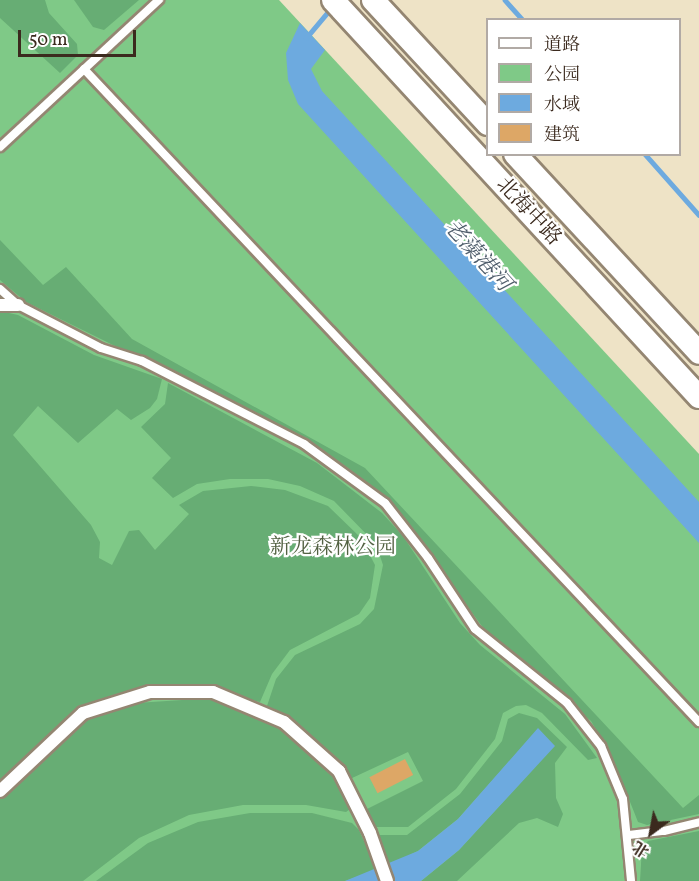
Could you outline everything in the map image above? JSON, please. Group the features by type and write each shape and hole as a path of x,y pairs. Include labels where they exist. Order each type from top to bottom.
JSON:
{"main road":[{"name":"北海中路","path":"333,0 699,398"},
{"path":"373,0 486,122"},
{"name":"北海中路","path":"517,156 699,353"}],"street":[{"path":"0,305 18,305"},
{"path":"0,791 83,713 150,692 213,692 284,722 339,771 387,881"}],"lane":[{"path":"0,147 159,0"},
{"path":"84,69 699,722"},
{"path":"0,289 18,305 101,348 141,361 304,444 385,503 428,558 475,629 567,703 601,746 623,799 629,835 631,881"},
{"path":"629,835 664,831 699,822"}],"green space":[{"name":"新龙森林公园","path":"0,0 279,0 699,454 699,881 0,881"},
{"path":"0,0 45,0 49,13 77,44 78,55 60,73 0,18"},
{"path":"74,0 139,0 104,30 93,27"},
{"path":"0,240 43,285 66,267 132,339 365,468 683,808 699,795 699,814 647,825 638,822 613,759 591,721 487,633 390,501 348,468 293,434 26,302 0,280"},
{"path":"0,311 18,315 94,355 162,379 157,399 150,408 131,420 117,409 78,443 38,406 13,435 91,525 100,542 99,558 112,565 129,531 139,530 155,550 189,514 179,505 203,491 251,486 285,490 328,506 361,538 375,565 370,598 359,614 290,650 272,674 260,702 210,689 88,707 60,725 0,783"},
{"path":"168,383 317,463 382,513 403,536 460,623 480,645 565,714 597,758 588,760 542,713 526,705 516,706 503,713 495,739 456,789 408,827 373,827 365,810 423,781 408,752 350,779 301,728 267,706 276,679 295,655 360,624 374,609 383,565 376,544 334,501 300,486 268,479 230,479 197,484 173,498 152,478 171,458 141,427 165,404"},
{"path":"213,698 276,722 330,770 350,809 346,812 306,805 243,805 189,815 139,838 83,881 0,881 0,796 78,725 99,712 136,703"},
{"path":"519,713 537,718 567,747 555,763 556,798 563,814 558,827 537,818 519,823 457,881 421,881 459,850 554,746 538,729 458,819 418,851 389,865 377,839 380,835 407,835 460,794 502,741 508,719"},
{"path":"250,813 312,813 352,823 359,830 377,870 345,881 96,881 148,843 198,822"},
{"path":"699,831 699,881 640,881 642,848 648,841"}],"water":[{"path":"300,23 325,50 311,69 322,91 699,502 699,543 298,104 288,80 286,53"},
{"path":"538,728 555,746 459,850 421,881 345,881 418,851 458,819"}],"building":[{"path":"405,759 413,775 378,793 369,777"}],"waterway":[{"name":"老藻港河","path":"505,0 521,18"},
{"name":"老藻港河","path":"306,38 331,8"},
{"name":"老藻港河","path":"647,156 699,215"}]}
